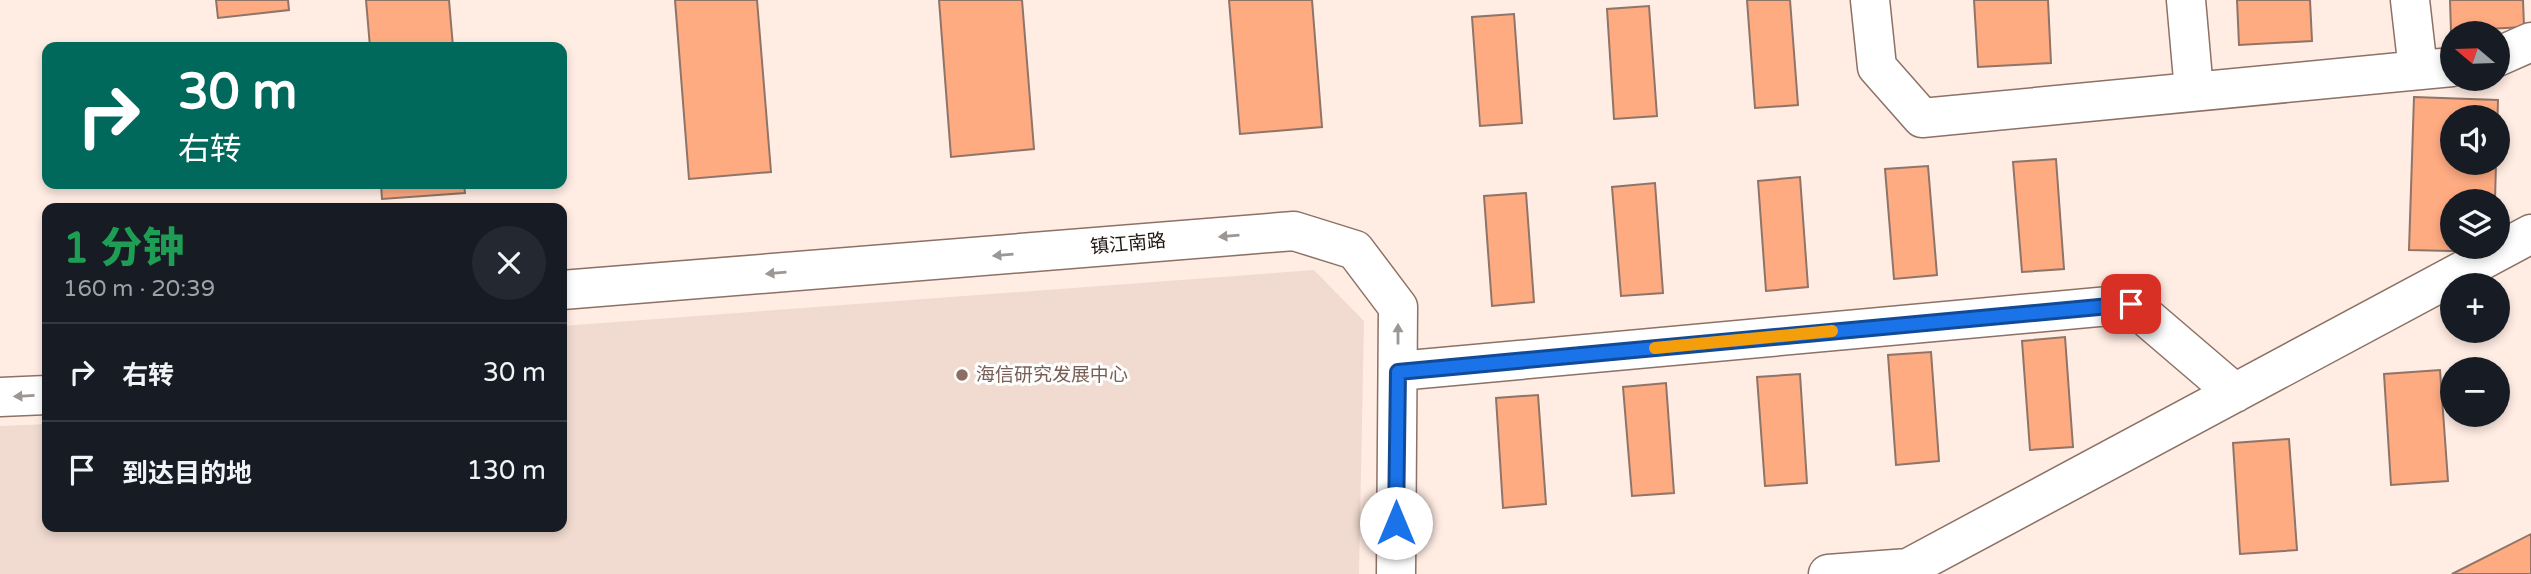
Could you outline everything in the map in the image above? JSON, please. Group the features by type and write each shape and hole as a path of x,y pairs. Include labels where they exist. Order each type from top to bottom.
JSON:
{"street":[{"path":"1870,0 1877,67 1922,118 2435,68 2410,0"},
{"path":"2186,0 2194,92"},
{"path":"2510,51 2531,42"},
{"name":"镇江南路","path":"567,290 1294,231 1355,250 1398,307 1396,574"},
{"path":"1828,574 1908,568 2531,234"},
{"path":"1398,372 2131,304 2235,393"},
{"path":"0,397 42,395"}],"shaded area":[{"name":"海信研究发展中心","path":"1314,270 1364,321 1359,574 0,574 0,426 42,424 42,532 567,532 567,326"}],"building":[{"path":"216,0 288,0 289,10 218,18"},
{"path":"366,0 449,0 453,42 370,42"},
{"path":"675,0 757,0 771,172 689,179"},
{"path":"939,0 1022,0 1034,149 951,157"},
{"path":"1229,0 1312,0 1322,127 1240,134"},
{"path":"1747,0 1790,0 1798,105 1755,108"},
{"path":"1974,0 2048,0 2051,63 1978,67"},
{"path":"2237,0 2310,0 2312,41 2239,45"},
{"path":"2450,0 2523,0 2524,27 2510,28 2510,21 2451,21"},
{"path":"1649,6 1657,116 1614,119 1607,9"},
{"path":"1514,14 1522,123 1480,126 1472,17"},
{"path":"2414,97 2498,100 2498,105 2440,105 2440,175 2496,175 2495,189 2440,189 2440,251 2409,250"},
{"path":"2056,159 2064,269 2022,272 2013,162"},
{"path":"1928,166 1937,275 1894,279 1885,169"},
{"path":"1800,177 1808,287 1766,291 1758,181"},
{"path":"1655,183 1663,293 1621,296 1612,187"},
{"path":"381,189 465,189 465,193 382,199"},
{"path":"1526,193 1534,302 1492,306 1484,196"},
{"path":"2065,337 2073,447 2030,450 2022,341"},
{"path":"1931,352 1939,461 1896,465 1888,355"},
{"path":"2440,370 2440,427 2444,427 2448,481 2391,485 2384,374"},
{"path":"1800,374 1807,483 1765,486 1757,377"},
{"path":"1666,383 1674,493 1632,496 1623,387"},
{"path":"1538,395 1546,504 1503,508 1496,398"},
{"path":"2289,439 2297,550 2240,554 2233,443"},
{"path":"2531,534 2531,574 2452,574"}],"slow traffic":[{"path":"1655,348 1832,331"}],"place":[{"name":"海信研究发展中心","path":"962,375"}],"route":[{"path":"1396,523 1398,372 2131,304"}]}
